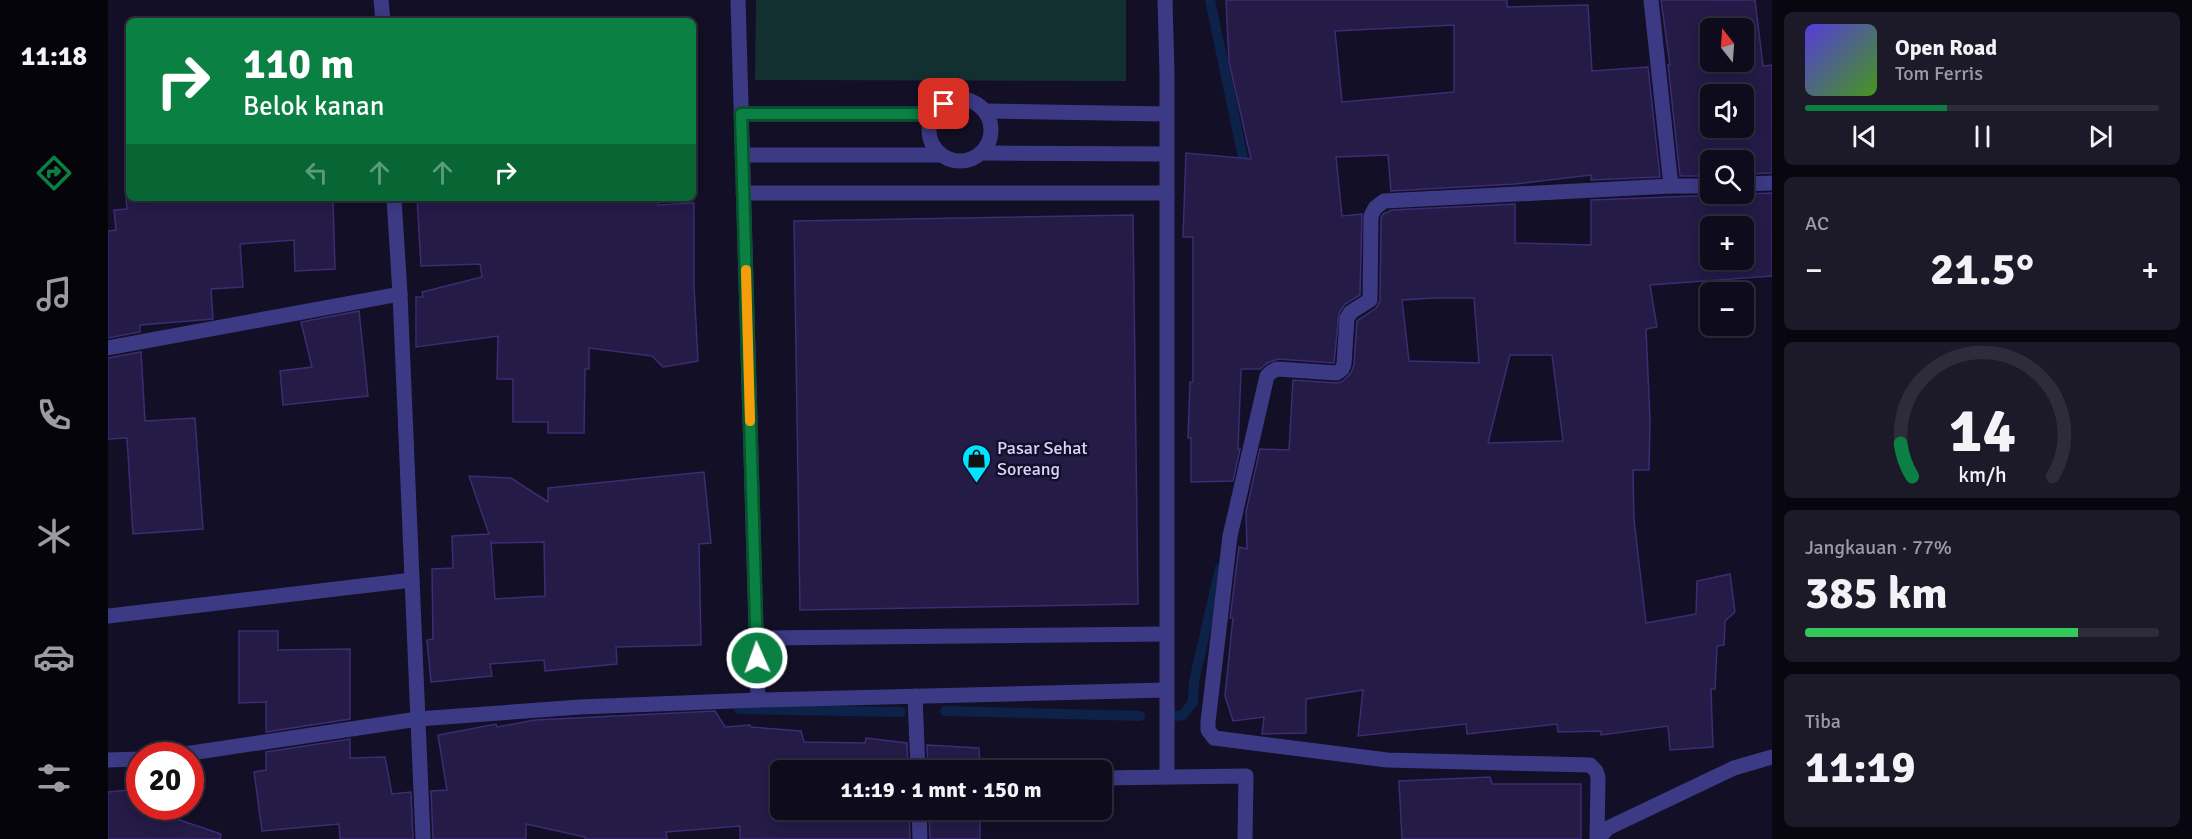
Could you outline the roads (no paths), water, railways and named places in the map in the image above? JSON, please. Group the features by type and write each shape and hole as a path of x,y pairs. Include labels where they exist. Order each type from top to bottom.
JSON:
{"street":[{"path":"381,0 383,18"},
{"path":"738,0 758,700"},
{"path":"1164,0 1167,777"},
{"path":"1651,0 1671,186"},
{"path":"940,155 932,143 929,128 933,114 944,104 958,100 973,102 985,111 991,125 990,140 982,153"},
{"path":"985,111 1166,114"},
{"path":"741,114 933,114"},
{"path":"742,155 940,155 954,161 969,160 982,153 1166,154"},
{"path":"1754,184 1772,183"},
{"path":"1598,839 1598,777 1590,765 1387,760 1214,738 1208,730 1208,722 1230,536 1267,376 1277,369 1336,373 1342,369 1347,318 1351,312 1370,300 1371,216 1375,208 1384,201 1700,186"},
{"path":"743,193 1166,193"},
{"path":"394,201 423,839"},
{"path":"108,348 400,294"},
{"path":"108,616 412,580"},
{"path":"757,638 1166,634"},
{"path":"204,751 418,719 580,707 758,700 1166,690"},
{"path":"915,696 918,760"},
{"path":"1598,839 1608,828 1734,768 1772,757"},
{"path":"108,760 126,759"},
{"path":"1112,778 1246,776 1245,839"},
{"path":"919,820 920,839"}],"waterway":[{"path":"1210,0 1246,172"},
{"path":"1175,716 1183,715 1193,702 1194,681 1220,568"},
{"path":"739,709 901,712"},
{"path":"945,711 1140,716"}],"place":[{"name":"Pasar Sehat Soreang","path":"976,484"}]}
